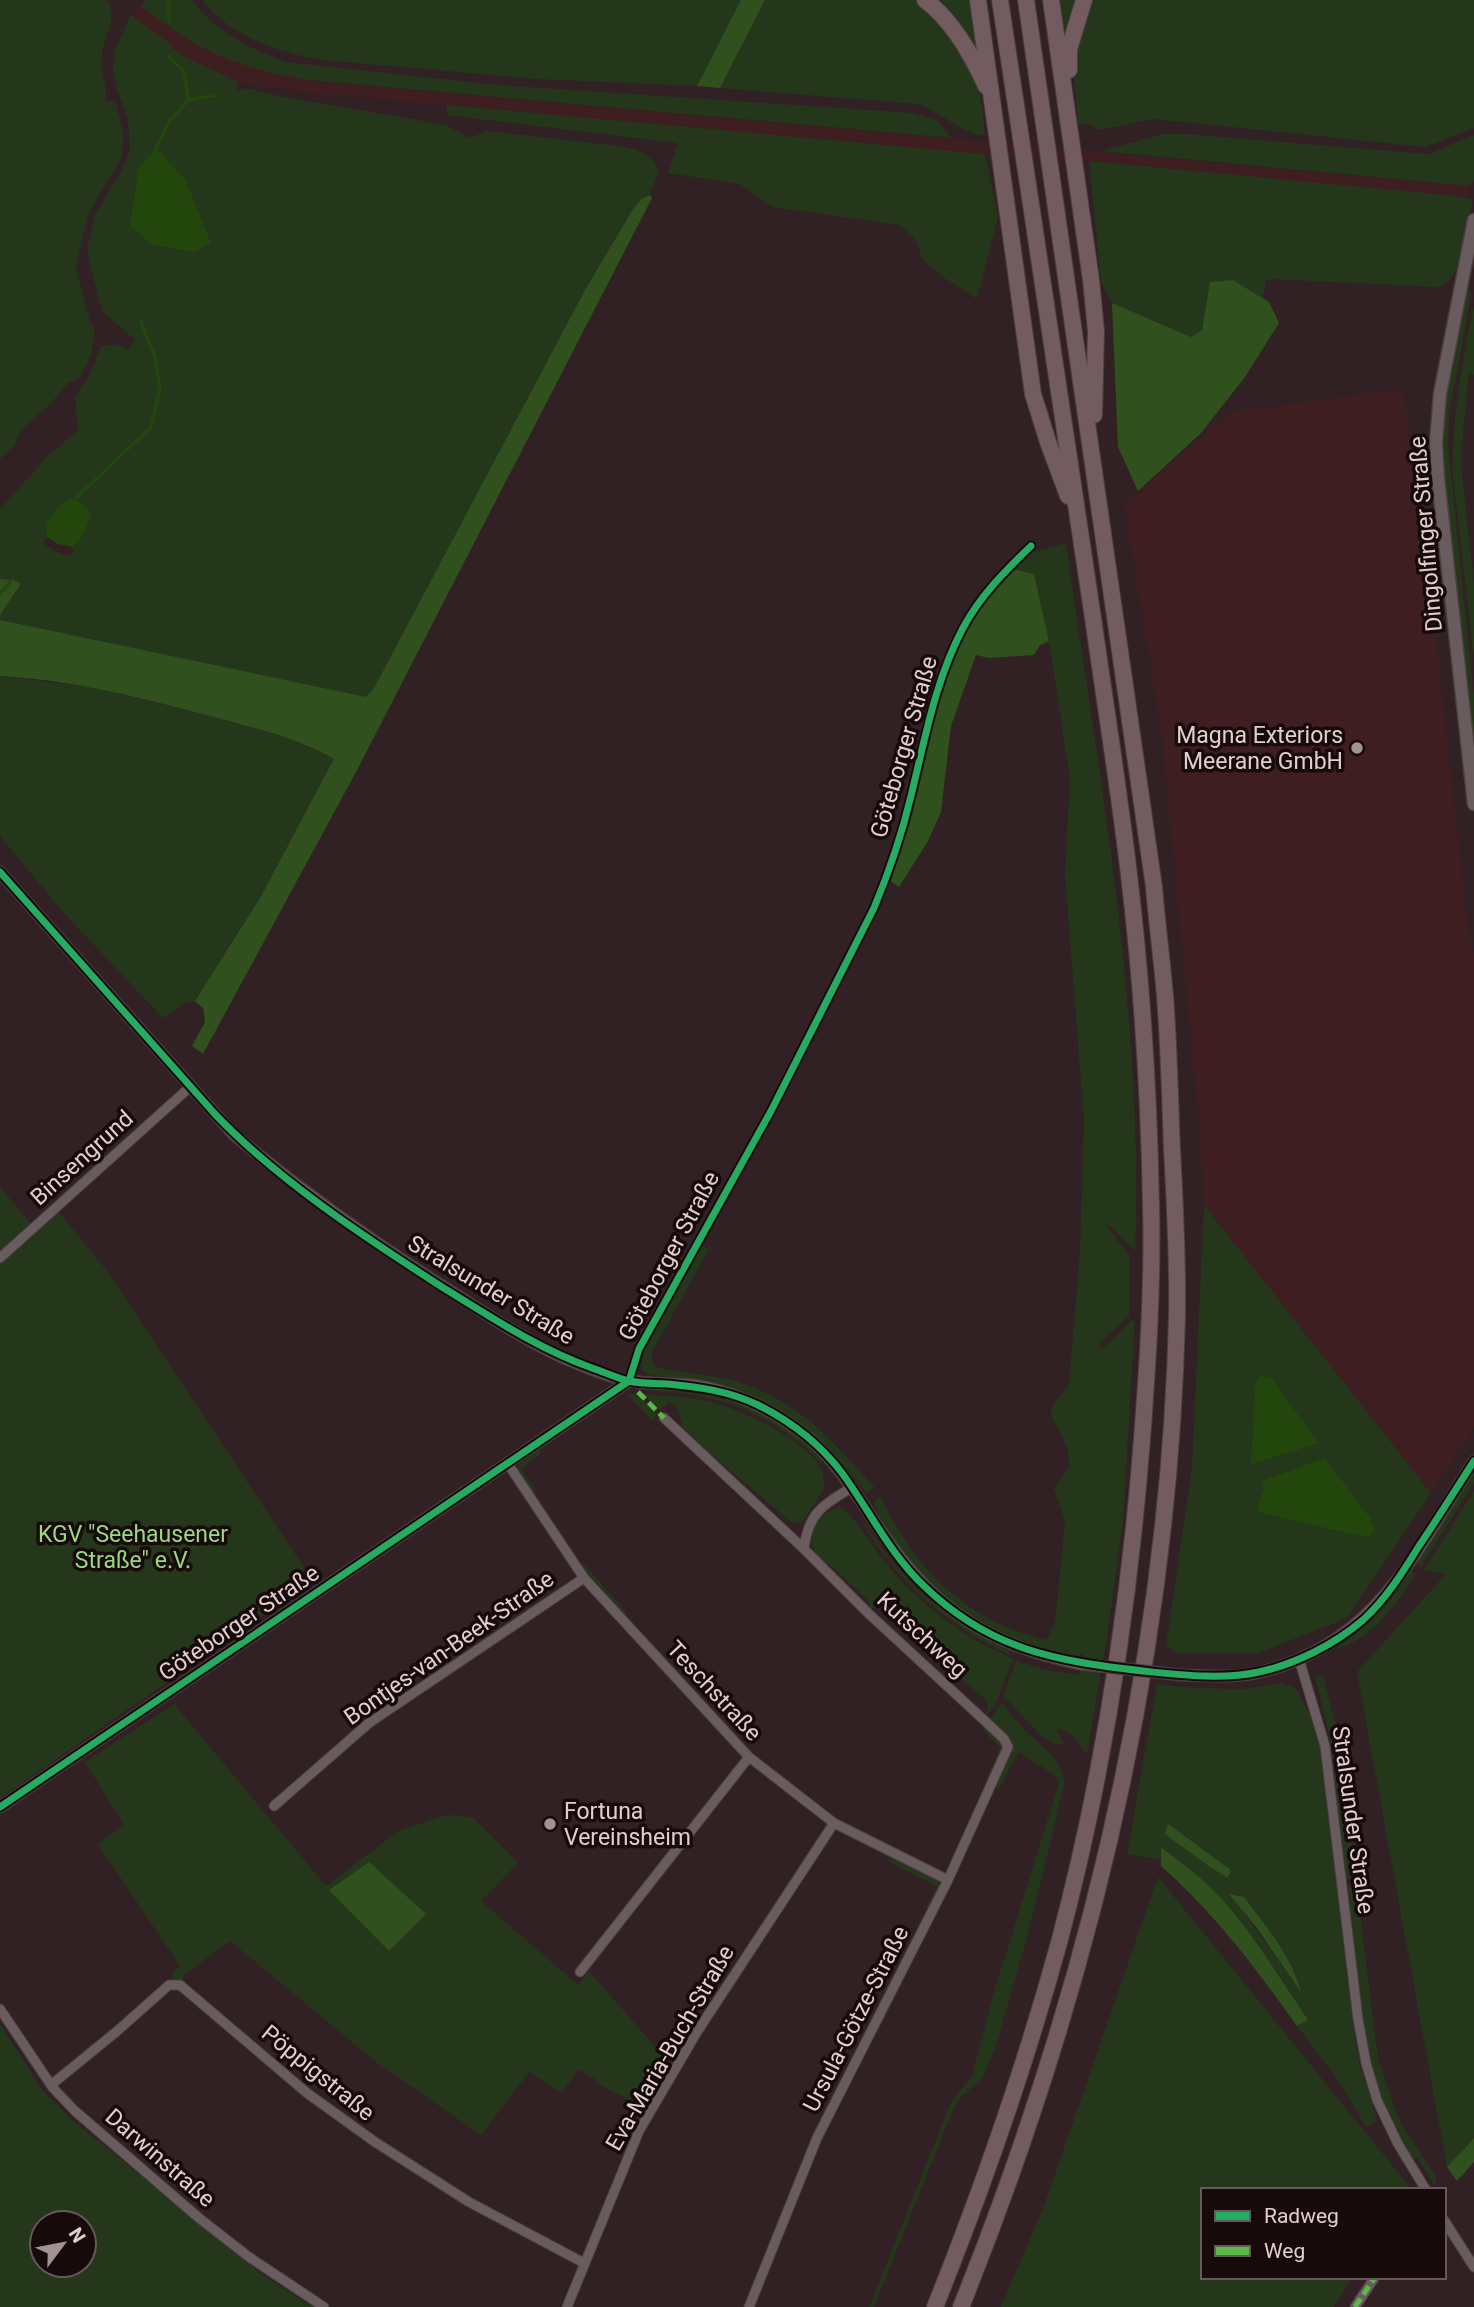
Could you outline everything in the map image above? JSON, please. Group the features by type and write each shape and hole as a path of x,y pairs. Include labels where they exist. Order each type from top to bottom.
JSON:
{"highway":[{"path":"925,0 958,37 980,74 993,103"},
{"path":"978,0 1033,394 1079,524"},
{"path":"935,2307 1013,2096 1059,1940 1086,1832 1108,1723 1135,1533 1149,1349 1151,1206 1141,996 1122,818 1000,0"},
{"path":"961,2307 1047,2072 1083,1952 1110,1843 1135,1719 1161,1545 1170,1450 1177,1315 1175,1197 1165,997 1149,851 1026,0"},
{"path":"1051,0 1096,331 1093,456"},
{"path":"1068,111 1069,50 1084,0"}],"main road":[{"name":"Dingolfinger Straße","path":"1473,223 1440,394 1436,442 1474,804"}],"street":[{"name":"Göteborger Straße","path":"0,1807 629,1381 639,1349 771,1111 887,878 911,799 932,705 946,663 963,627 998,578 1031,546"},
{"name":"Stralsunder Straße","path":"0,873 233,1134 269,1164 385,1250 540,1346 567,1359 629,1381 704,1387 755,1404 783,1419 808,1438 839,1470 906,1567 940,1601 989,1634 1019,1648 1080,1664 1181,1675 1226,1676 1261,1672 1299,1658 1325,1746 1358,2019 1366,2063 1388,2125 1425,2188"},
{"name":"Binsengrund","path":"0,1258 190,1087"},
{"name":"Kutschweg","path":"664,1418 1004,1739 1007,1752"},
{"path":"1299,1658 1321,1648 1362,1620 1384,1598 1474,1461"},
{"name":"Teschstraße","path":"508,1464 584,1578 749,1757 834,1823 948,1881"},
{"path":"804,1549 806,1532 820,1508 852,1488"},
{"name":"Bontjes-van-Beek-Straße","path":"274,1806 369,1723 584,1578"},
{"name":"Ursula-Götze-Straße","path":"750,2307 817,2138 948,1881 1007,1752"},
{"path":"580,1972 749,1757"},
{"name":"Eva-Maria-Buch-Straße","path":"567,2307 639,2131 697,2032 834,1823"},
{"name":"Pöppigstraße","path":"51,2085 169,1985 180,1985 307,2093 374,2142 469,2203 584,2263"},
{"name":"Darwinstraße","path":"0,2009 51,2085 85,2119 199,2218 249,2257 324,2307"},
{"path":"1446,2223 1474,2267"},
{"path":"1355,2307 1374,2279"}],"shaded area":[{"path":"741,0 765,0 720,88 697,86"},
{"path":"141,6 186,39 310,80 1470,186 1466,198 1089,161 985,154 302,92 238,83 200,67 131,16"},
{"path":"156,148 185,179 211,243 194,252 153,245 130,226 138,168"},
{"path":"650,195 652,198 356,772 203,1054 192,1046 205,1022 203,1008 195,1001 260,898 334,759 277,735 164,704 83,686 0,676 0,620 366,697 374,688 585,290 633,209 641,199"},
{"path":"1233,280 1269,302 1279,323 1245,377 1201,433 1138,491 1118,447 1112,303 1191,337 1202,330 1210,282"},
{"path":"1403,389 1438,659 1468,930 1474,955 1474,1427 1431,1493 1204,1205 1200,1132 1161,729 1124,506 1229,412"},
{"path":"69,499 83,504 91,516 80,541 72,547 58,544 47,537 46,523"},
{"path":"1012,569 1034,574 1049,641 1040,645 1034,655 989,658 976,655 951,726 941,812 928,841 899,887 891,881 914,800 935,708 949,664 979,608"},
{"path":"0,579 14,580 21,584 0,615"},
{"path":"1258,1378 1271,1378 1319,1443 1251,1464 1255,1387"},
{"path":"1325,1458 1370,1518 1375,1530 1370,1536 1262,1513 1257,1508 1264,1489 1262,1481"},
{"path":"1168,1824 1231,1870 1228,1878 1165,1834"},
{"path":"1161,1847 1201,1879 1235,1914 1308,2020 1297,2026 1234,1942 1200,1903 1161,1866"},
{"path":"369,1862 426,1914 389,1951 329,1890"},
{"path":"1229,1894 1244,1897 1261,1919 1291,1966 1301,1992 1256,1927"},
{"path":"1474,2138 1474,2162 1457,2181 1447,2167"}],"green space":[{"path":"0,0 107,0 112,13 102,61 106,101 115,102 124,135 122,157 89,212 76,267 90,322 95,330 91,355 80,378 69,382 50,404 21,430 14,446 0,459"},
{"path":"146,0 192,0 211,21 234,38 286,62 498,85 913,113 936,120 952,138 285,76 240,64 200,46 141,6"},
{"path":"202,0 741,0 697,86 537,79 322,60 256,41 227,24"},
{"path":"765,0 915,0 946,33 970,70 981,99 985,136 967,131 918,104 720,88"},
{"path":"930,0 972,0 982,64"},
{"path":"1058,0 1079,0 1066,50"},
{"path":"1089,0 1474,0 1474,128 1425,147 1154,119 1099,130 1087,123 1078,125 1075,55"},
{"path":"131,15 181,55 238,82 238,91 245,88 446,125 469,138 488,131 626,147 646,154 659,171 650,195 641,199 633,209 585,290 374,688 366,698 0,620 0,615 21,585 14,580 0,579 0,509 47,457 78,430 75,396 90,373 100,347 115,344 129,349 135,340 102,311 88,257 95,214 122,171 130,148 128,120 115,83 115,50","holes":["157,148 130,226 138,168","75,499 88,509 80,541 72,547 75,552 68,556 43,543"]},
{"path":"447,105 985,154 998,217 977,299 943,277 922,259 915,238 899,225 773,207 740,184 668,173 678,143 447,115"},
{"path":"1163,134 1429,154 1474,135 1474,181 1470,186 1101,151"},
{"path":"1089,161 1473,199 1456,267 1446,283 1437,287 1273,279 1266,280 1263,298 1233,280 1202,330 1191,337 1112,303 1101,281"},
{"path":"1466,289 1471,294 1449,415 1448,445 1474,696 1474,744 1443,471 1446,402"},
{"path":"1474,304 1474,375 1469,374 1462,443 1462,475 1474,581 1474,659 1453,476 1453,454 1459,390"},
{"path":"1066,543 1105,808 1126,984 1136,1162 1135,1251 1109,1225 1108,1228 1129,1255 1129,1316 1098,1344 1103,1349 1131,1320 1135,1321 1123,1521 1087,1754 1072,1735 1059,1728 1057,1731 1064,1744 1057,1745 1040,1735 1004,1696 1016,1661 1050,1671 1079,1675 1083,1654 1080,1654 1079,1658 1030,1645 984,1624 942,1597 903,1553 873,1504 881,1496 909,1547 926,1569 946,1588 991,1620 1046,1640 1055,1624 1065,1521 1054,1489 1069,1467 1068,1451 1051,1412 1053,1405 1069,1385 1080,1250 1084,1120 1065,875 1070,779 1049,641 1034,574 1012,569 1030,553"},
{"path":"0,676 92,687 172,706 304,742 335,759 260,898 195,1001 183,1004 163,1018 62,911 0,836"},
{"path":"0,1187 31,1224 0,1253"},
{"path":"1204,1205 1431,1493 1347,1618 1258,1653 1176,1653 1166,1646 1192,1468"},
{"name":"KGV \"Seehausener Straße\" e.V.","path":"58,1211 107,1271 313,1581 0,1798 0,1262"},
{"path":"700,1246 709,1249 652,1352 653,1365 667,1370 732,1380 776,1398 812,1423 875,1488 866,1493 818,1439 780,1410 759,1399 713,1383 649,1375 642,1370 642,1352"},
{"path":"634,1389 700,1393 732,1401 763,1414 805,1443 825,1467 785,1432 755,1414 705,1397"},
{"path":"626,1394 636,1394 657,1414 653,1421"},
{"path":"644,1394 703,1400 733,1409 770,1426 803,1448 815,1459 822,1471 825,1487 803,1521 792,1523 701,1445 683,1427 677,1407 669,1401 660,1410"},
{"path":"539,1450 541,1454 521,1469 536,1491 533,1492 518,1471 519,1465"},
{"path":"1474,1473 1474,1483 1420,1568 1418,1562"},
{"path":"1474,1491 1474,2137 1447,2167 1357,1672 1446,1574 1424,1570"},
{"path":"840,1506 912,1592 942,1618 1013,1659 995,1705 985,1717 988,1709 986,1700 875,1605 871,1611 868,1600 819,1558 812,1546 811,1533 817,1519"},
{"path":"859,1516 900,1571 928,1599 959,1623 1010,1651 1010,1655 964,1629 923,1598 888,1560"},
{"path":"584,1564 627,1613 624,1616 582,1566"},
{"path":"1411,1572 1417,1573 1382,1620 1360,1638 1333,1650 1376,1615"},
{"path":"1315,1677 1323,1678 1339,1735 1355,1875 1346,1879 1330,1737"},
{"path":"1280,1683 1296,1688 1310,1716 1321,1754 1353,2025 1359,2062 1377,2120 1366,2127 1339,2081 1297,2026 1307,2020 1257,1944 1223,1901 1162,1847 1161,1860 1127,1854 1157,1684 1245,1689","holes":["1230,1894 1244,1897 1272,1935 1300,1990"]},
{"path":"174,1704 326,1886 400,1830 447,1815 472,1817 518,1863 481,1901 578,1985 589,1971 672,2066 646,2109 595,2082 596,2080 578,2069 562,2093 529,2072 481,2135 376,2062 230,1941 185,1974 182,1982 171,1982 173,1971 180,1966 98,1844 124,1825 85,1762"},
{"path":"1001,1704 1004,1704 1019,1724 1055,1760 1060,1767 1064,1785 1027,1938 995,2049 982,2079 962,2096 953,2110 874,2307 869,2307 951,2102 972,2076 994,1992 1059,1783 1055,1775 1018,1752 999,1790 996,1787 1012,1748 1007,1737 989,1720"},
{"path":"985,1726 999,1741 1002,1752 989,1781 986,1780 1000,1748 982,1729"},
{"path":"891,1858 939,1882 939,1889 929,1909 926,1908 937,1886 888,1861"},
{"path":"1158,1877 1409,2186 1201,2188 1201,2279 1351,2279 1334,2307 1001,2307 1044,2206"},
{"path":"1347,1886 1357,1888 1378,2059 1396,2112 1436,2177 1436,2188 1417,2157 1413,2160 1399,2135 1383,2102 1373,2070 1362,2018"},
{"path":"0,2024 42,2090 69,2117 259,2272 312,2307 0,2307"}],"waterway":[{"path":"169,0 169,21"},
{"path":"156,148 169,122 188,100 184,71 168,56"},
{"path":"188,100 216,95"},
{"path":"75,499 151,427 160,389 155,357 141,322"},
{"path":"0,594 10,582"}],"marked path":[{"path":"638,1392 664,1418"},
{"path":"1355,2307 1374,2279"}],"cycle path":[{"path":"0,1807 629,1381 639,1349 771,1111 874,908 899,839 932,710 953,648 985,595 1031,546"},
{"path":"0,872 214,1113 293,1184 442,1287 553,1352 629,1381 725,1393 747,1400 782,1418 804,1434 833,1462 890,1546 924,1586 974,1625 1026,1649 1053,1657 1111,1667 1201,1676 1231,1676 1287,1664 1328,1645 1371,1612 1400,1575 1474,1461"}],"place":[{"name":"Magna Exteriors Meerane GmbH","path":"1357,748"},
{"name":"Fortuna Vereinsheim","path":"550,1824"}]}
